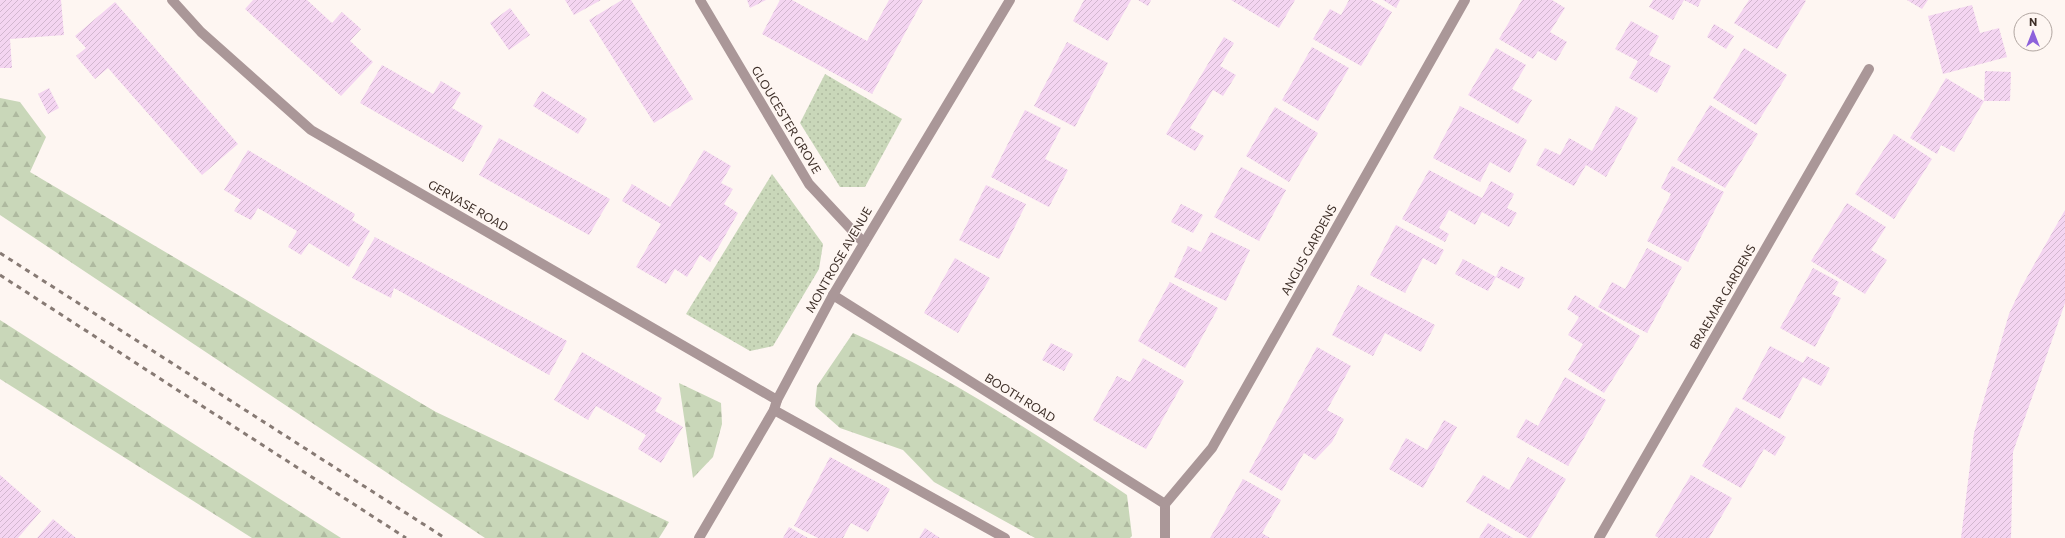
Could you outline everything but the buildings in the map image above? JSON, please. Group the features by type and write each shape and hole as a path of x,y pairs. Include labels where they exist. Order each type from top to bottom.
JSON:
{"street":[{"name":"GERVASE ROAD","path":"172,0 201,32 311,130 776,405"},
{"name":"GLOUCESTER GROVE","path":"700,0 809,184 864,243"},
{"name":"MONTROSE AVENUE","path":"699,538 776,405 832,295 1010,0"},
{"name":"ANGUS GARDENS","path":"1165,504 1212,448 1465,0"},
{"name":"BRAEMAR GARDENS","path":"1599,538 1869,69"},
{"name":"BOOTH ROAD","path":"832,295 1165,504"},
{"path":"776,405 1006,538"},
{"path":"1165,504 1165,538"}],"green space":[{"path":"825,74 902,119 865,187 840,187 800,123"},
{"path":"0,98 20,102 46,137 30,172 436,412 669,522 659,538 485,538 0,215"},
{"path":"772,174 823,244 819,269 773,346 750,351 686,314"},
{"path":"0,320 341,538 252,538 0,379"},
{"path":"853,333 924,368 993,408 1127,495 1132,536 1130,538 1035,538 934,482 903,450 840,428 815,406 817,386"},
{"path":"679,383 721,403 722,424 713,457 693,478"}],"railway":[{"path":"0,253 445,538"},
{"path":"0,275 406,538"}]}
